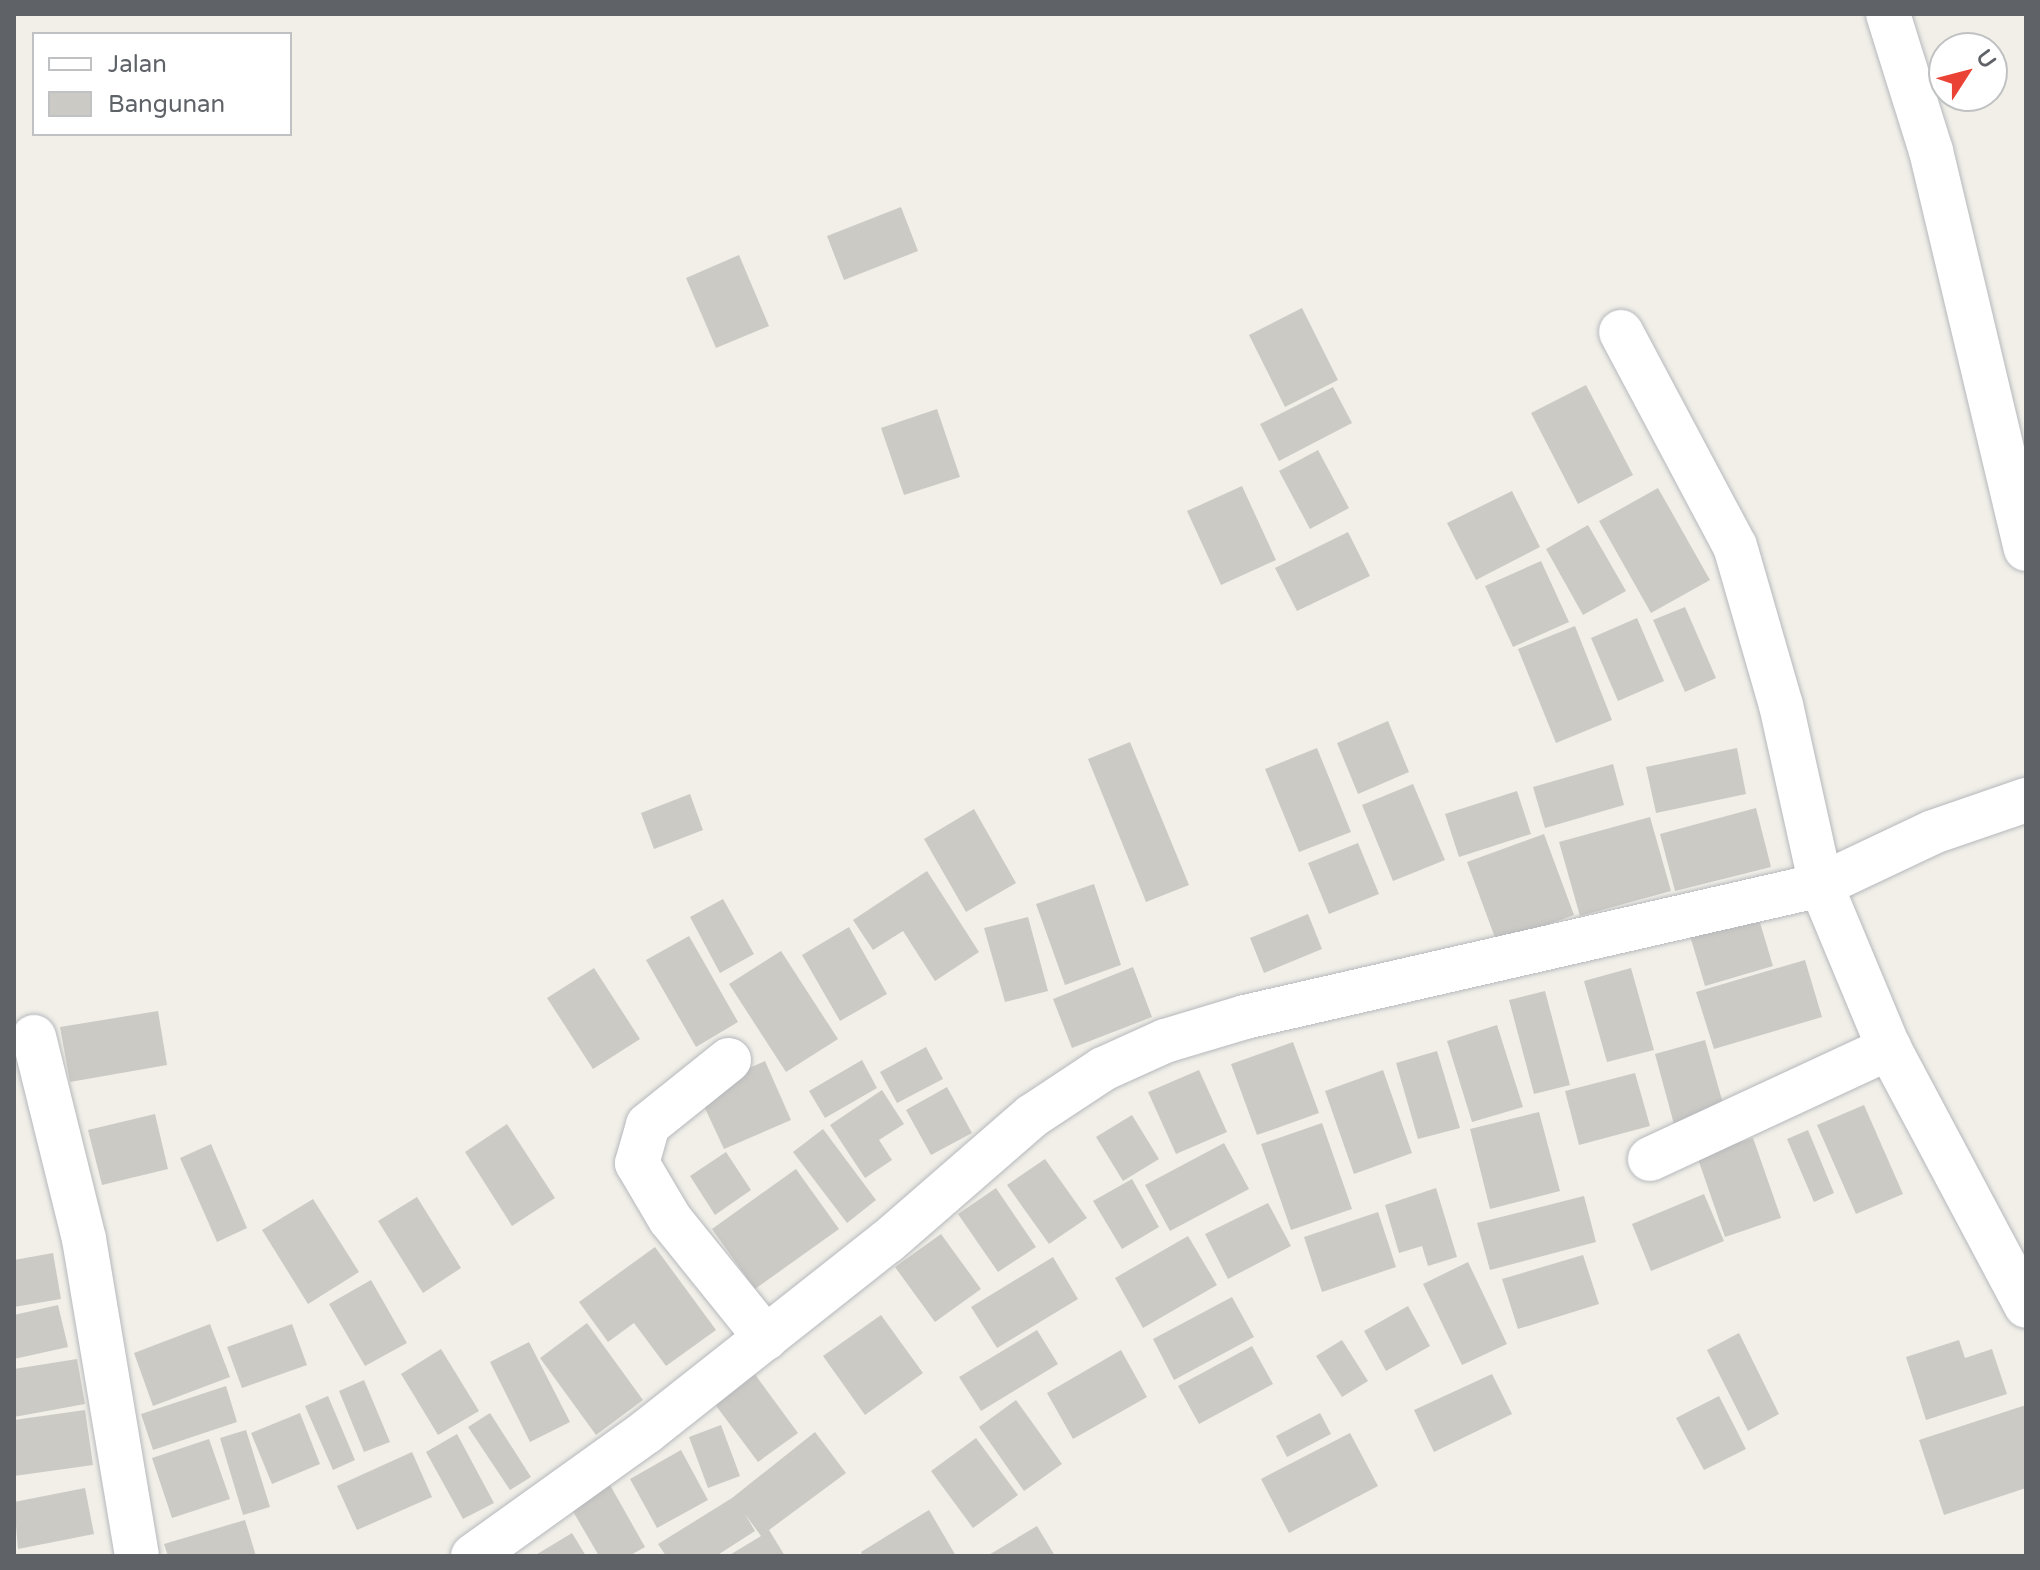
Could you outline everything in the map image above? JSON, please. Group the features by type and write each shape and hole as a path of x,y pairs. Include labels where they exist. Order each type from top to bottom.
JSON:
{"street":[{"path":"1888,14 1931,151 2026,549"},
{"path":"1621,332 1735,546 1781,705 1821,885 1889,1048 2026,1306"},
{"path":"473,1556 766,1338 1032,1116 1103,1069 1165,1041 1245,1017 1821,885 1933,832 2026,800"},
{"path":"34,1037 84,1239 137,1556"},
{"path":"1650,1159 1889,1048"},
{"path":"729,1060 648,1125 637,1163 670,1219 766,1338"}],"building":[{"path":"901,207 918,251 844,280 827,236"},
{"path":"739,255 769,326 716,348 686,278"},
{"path":"1302,308 1338,380 1285,407 1249,335"},
{"path":"1586,385 1633,475 1578,504 1531,413"},
{"path":"1333,387 1352,423 1279,461 1260,424"},
{"path":"937,409 960,477 904,495 881,428"},
{"path":"1318,450 1349,508 1310,529 1279,471"},
{"path":"1242,486 1276,560 1221,585 1187,511"},
{"path":"1658,488 1710,580 1651,613 1599,521"},
{"path":"1512,491 1540,547 1476,580 1447,523"},
{"path":"1588,525 1626,591 1583,615 1546,549"},
{"path":"1348,532 1370,576 1297,611 1275,568"},
{"path":"1541,561 1569,622 1513,647 1485,586"},
{"path":"1685,607 1716,678 1685,692 1653,620"},
{"path":"1637,618 1664,681 1618,701 1591,638"},
{"path":"1575,626 1612,720 1556,743 1518,649"},
{"path":"1388,721 1409,772 1358,794 1337,743"},
{"path":"1130,742 1189,885 1146,902 1088,759"},
{"path":"1317,748 1351,832 1299,852 1265,769"},
{"path":"1737,748 1746,794 1656,813 1646,767"},
{"path":"1613,764 1624,805 1545,828 1533,787"},
{"path":"1413,784 1445,860 1393,881 1362,805"},
{"path":"1517,791 1531,834 1459,857 1445,814"},
{"path":"690,794 703,830 654,849 641,813"},
{"path":"1756,808 1771,867 1675,891 1660,834"},
{"path":"974,809 1016,883 966,912 924,839"},
{"path":"1650,817 1671,891 1580,916 1559,842"},
{"path":"1544,834 1574,915 1497,943 1467,862"},
{"path":"1358,843 1379,894 1329,914 1308,863"},
{"path":"927,871 979,952 935,981 903,931 873,950 853,920"},
{"path":"1094,884 1121,965 1065,985 1036,904"},
{"path":"723,899 754,954 720,973 690,917"},
{"path":"1308,914 1322,949 1264,973 1250,938"},
{"path":"1758,916 1773,966 1705,986 1690,936"},
{"path":"1028,917 1048,991 1005,1002 984,928"},
{"path":"849,927 887,994 840,1021 802,955"},
{"path":"689,936 738,1022 696,1047 646,960"},
{"path":"781,951 838,1039 786,1072 729,984"},
{"path":"1805,960 1822,1017 1714,1049 1696,992"},
{"path":"1133,967 1152,1017 1072,1048 1053,999"},
{"path":"594,968 640,1039 593,1069 547,998"},
{"path":"1631,968 1654,1050 1607,1062 1584,981"},
{"path":"1545,991 1570,1085 1534,1094 1509,1000"},
{"path":"158,1011 167,1065 70,1082 60,1027"},
{"path":"1497,1025 1523,1107 1472,1122 1447,1041"},
{"path":"1705,1040 1726,1114 1675,1128 1655,1054"},
{"path":"1293,1042 1319,1113 1257,1135 1231,1064"},
{"path":"926,1047 943,1079 897,1103 880,1072"},
{"path":"1437,1051 1460,1128 1418,1139 1396,1063"},
{"path":"862,1060 877,1088 825,1118 809,1091"},
{"path":"765,1061 791,1120 724,1149 697,1091"},
{"path":"1199,1070 1227,1132 1176,1154 1148,1092"},
{"path":"1383,1070 1412,1153 1354,1174 1325,1091"},
{"path":"1635,1073 1650,1126 1579,1145 1565,1091"},
{"path":"947,1087 972,1133 931,1155 906,1110"},
{"path":"882,1090 904,1124 879,1140 892,1160 865,1178 830,1125"},
{"path":"1864,1105 1903,1194 1856,1214 1817,1125"},
{"path":"1539,1112 1560,1191 1490,1209 1470,1129"},
{"path":"155,1114 168,1169 102,1185 88,1130"},
{"path":"1132,1115 1159,1159 1123,1181 1096,1137"},
{"path":"1322,1123 1352,1209 1291,1230 1261,1144"},
{"path":"507,1124 555,1198 512,1226 465,1152"},
{"path":"823,1129 876,1200 847,1223 793,1152"},
{"path":"1808,1130 1834,1193 1814,1202 1787,1139"},
{"path":"1753,1138 1781,1218 1725,1237 1697,1156"},
{"path":"1224,1143 1249,1189 1170,1231 1145,1185"},
{"path":"211,1144 247,1228 217,1242 180,1158"},
{"path":"726,1152 751,1190 715,1215 690,1176"},
{"path":"1045,1159 1087,1218 1049,1244 1007,1185"},
{"path":"796,1169 839,1229 755,1289 712,1229"},
{"path":"1132,1179 1159,1227 1122,1249 1093,1201"},
{"path":"996,1188 1036,1247 998,1272 958,1214"},
{"path":"1436,1188 1457,1257 1428,1266 1422,1246 1399,1253 1385,1205"},
{"path":"1704,1194 1724,1241 1651,1271 1632,1224"},
{"path":"1584,1196 1596,1242 1490,1270 1477,1223"},
{"path":"417,1197 461,1268 423,1293 378,1221"},
{"path":"313,1199 359,1272 308,1304 262,1230"},
{"path":"1268,1203 1291,1246 1228,1279 1205,1234"},
{"path":"1378,1212 1396,1267 1322,1292 1304,1237"},
{"path":"941,1234 981,1289 935,1322 895,1267"},
{"path":"1188,1236 1217,1285 1143,1328 1115,1278"},
{"path":"655,1247 716,1330 666,1366 634,1323 608,1342 579,1302"},
{"path":"53,1253 61,1299 14,1307 14,1260"},
{"path":"1583,1255 1599,1304 1518,1329 1502,1279"},
{"path":"1053,1257 1078,1299 997,1348 971,1307"},
{"path":"1468,1262 1507,1344 1462,1365 1423,1284"},
{"path":"371,1280 407,1343 365,1366 329,1304"},
{"path":"1232,1297 1254,1337 1174,1380 1153,1339"},
{"path":"58,1305 68,1347 14,1359 14,1315"},
{"path":"1408,1306 1430,1346 1386,1371 1364,1331"},
{"path":"881,1315 923,1373 865,1415 823,1356"},
{"path":"587,1323 643,1400 596,1435 540,1358"},
{"path":"210,1324 230,1377 153,1406 134,1353"},
{"path":"292,1324 307,1365 242,1388 227,1347"},
{"path":"1037,1330 1058,1364 981,1411 959,1377"},
{"path":"1739,1333 1779,1414 1748,1431 1707,1350"},
{"path":"1342,1340 1368,1381 1342,1397 1316,1356"},
{"path":"1959,1340 1965,1358 1992,1349 2007,1394 1926,1420 1906,1357"},
{"path":"529,1342 570,1422 530,1442 490,1362"},
{"path":"1252,1346 1273,1384 1199,1424 1178,1386"},
{"path":"441,1349 479,1411 438,1435 401,1374"},
{"path":"1121,1350 1147,1397 1073,1439 1047,1393"},
{"path":"77,1359 85,1404 14,1417 14,1369"},
{"path":"754,1373 798,1433 758,1462 714,1403"},
{"path":"1492,1374 1512,1414 1434,1452 1414,1410"},
{"path":"364,1380 390,1442 364,1452 339,1391"},
{"path":"226,1386 237,1422 153,1450 141,1414"},
{"path":"328,1396 355,1460 333,1470 305,1406"},
{"path":"1719,1396 1746,1449 1704,1470 1676,1418"},
{"path":"1016,1400 1062,1464 1024,1491 979,1427"},
{"path":"2026,1405 2026,1488 1944,1515 1919,1440"},
{"path":"85,1410 93,1465 14,1476 14,1420"},
{"path":"300,1413 320,1464 272,1484 251,1433"},
{"path":"490,1413 531,1477 510,1490 468,1427"},
{"path":"1320,1413 1331,1434 1287,1457 1276,1436"},
{"path":"721,1425 740,1476 708,1488 689,1437"},
{"path":"246,1430 270,1507 243,1515 220,1438"},
{"path":"815,1432 846,1473 769,1530 785,1556 728,1556 761,1536 745,1514 755,1531 716,1556 666,1556 658,1544 732,1498"},
{"path":"1350,1433 1378,1486 1289,1533 1261,1479"},
{"path":"457,1434 494,1503 463,1519 426,1452"},
{"path":"976,1438 1018,1495 973,1528 931,1471"},
{"path":"209,1439 230,1499 172,1518 152,1458"},
{"path":"681,1450 708,1500 657,1528 630,1479"},
{"path":"412,1452 432,1497 357,1530 337,1486"},
{"path":"610,1485 645,1547 629,1556 599,1556 571,1508"},
{"path":"85,1488 94,1534 18,1549 14,1502"},
{"path":"929,1510 956,1556 863,1556 861,1552"},
{"path":"245,1520 256,1556 168,1556 164,1544"},
{"path":"1037,1526 1055,1556 987,1556"},
{"path":"572,1533 586,1556 534,1556"}]}
